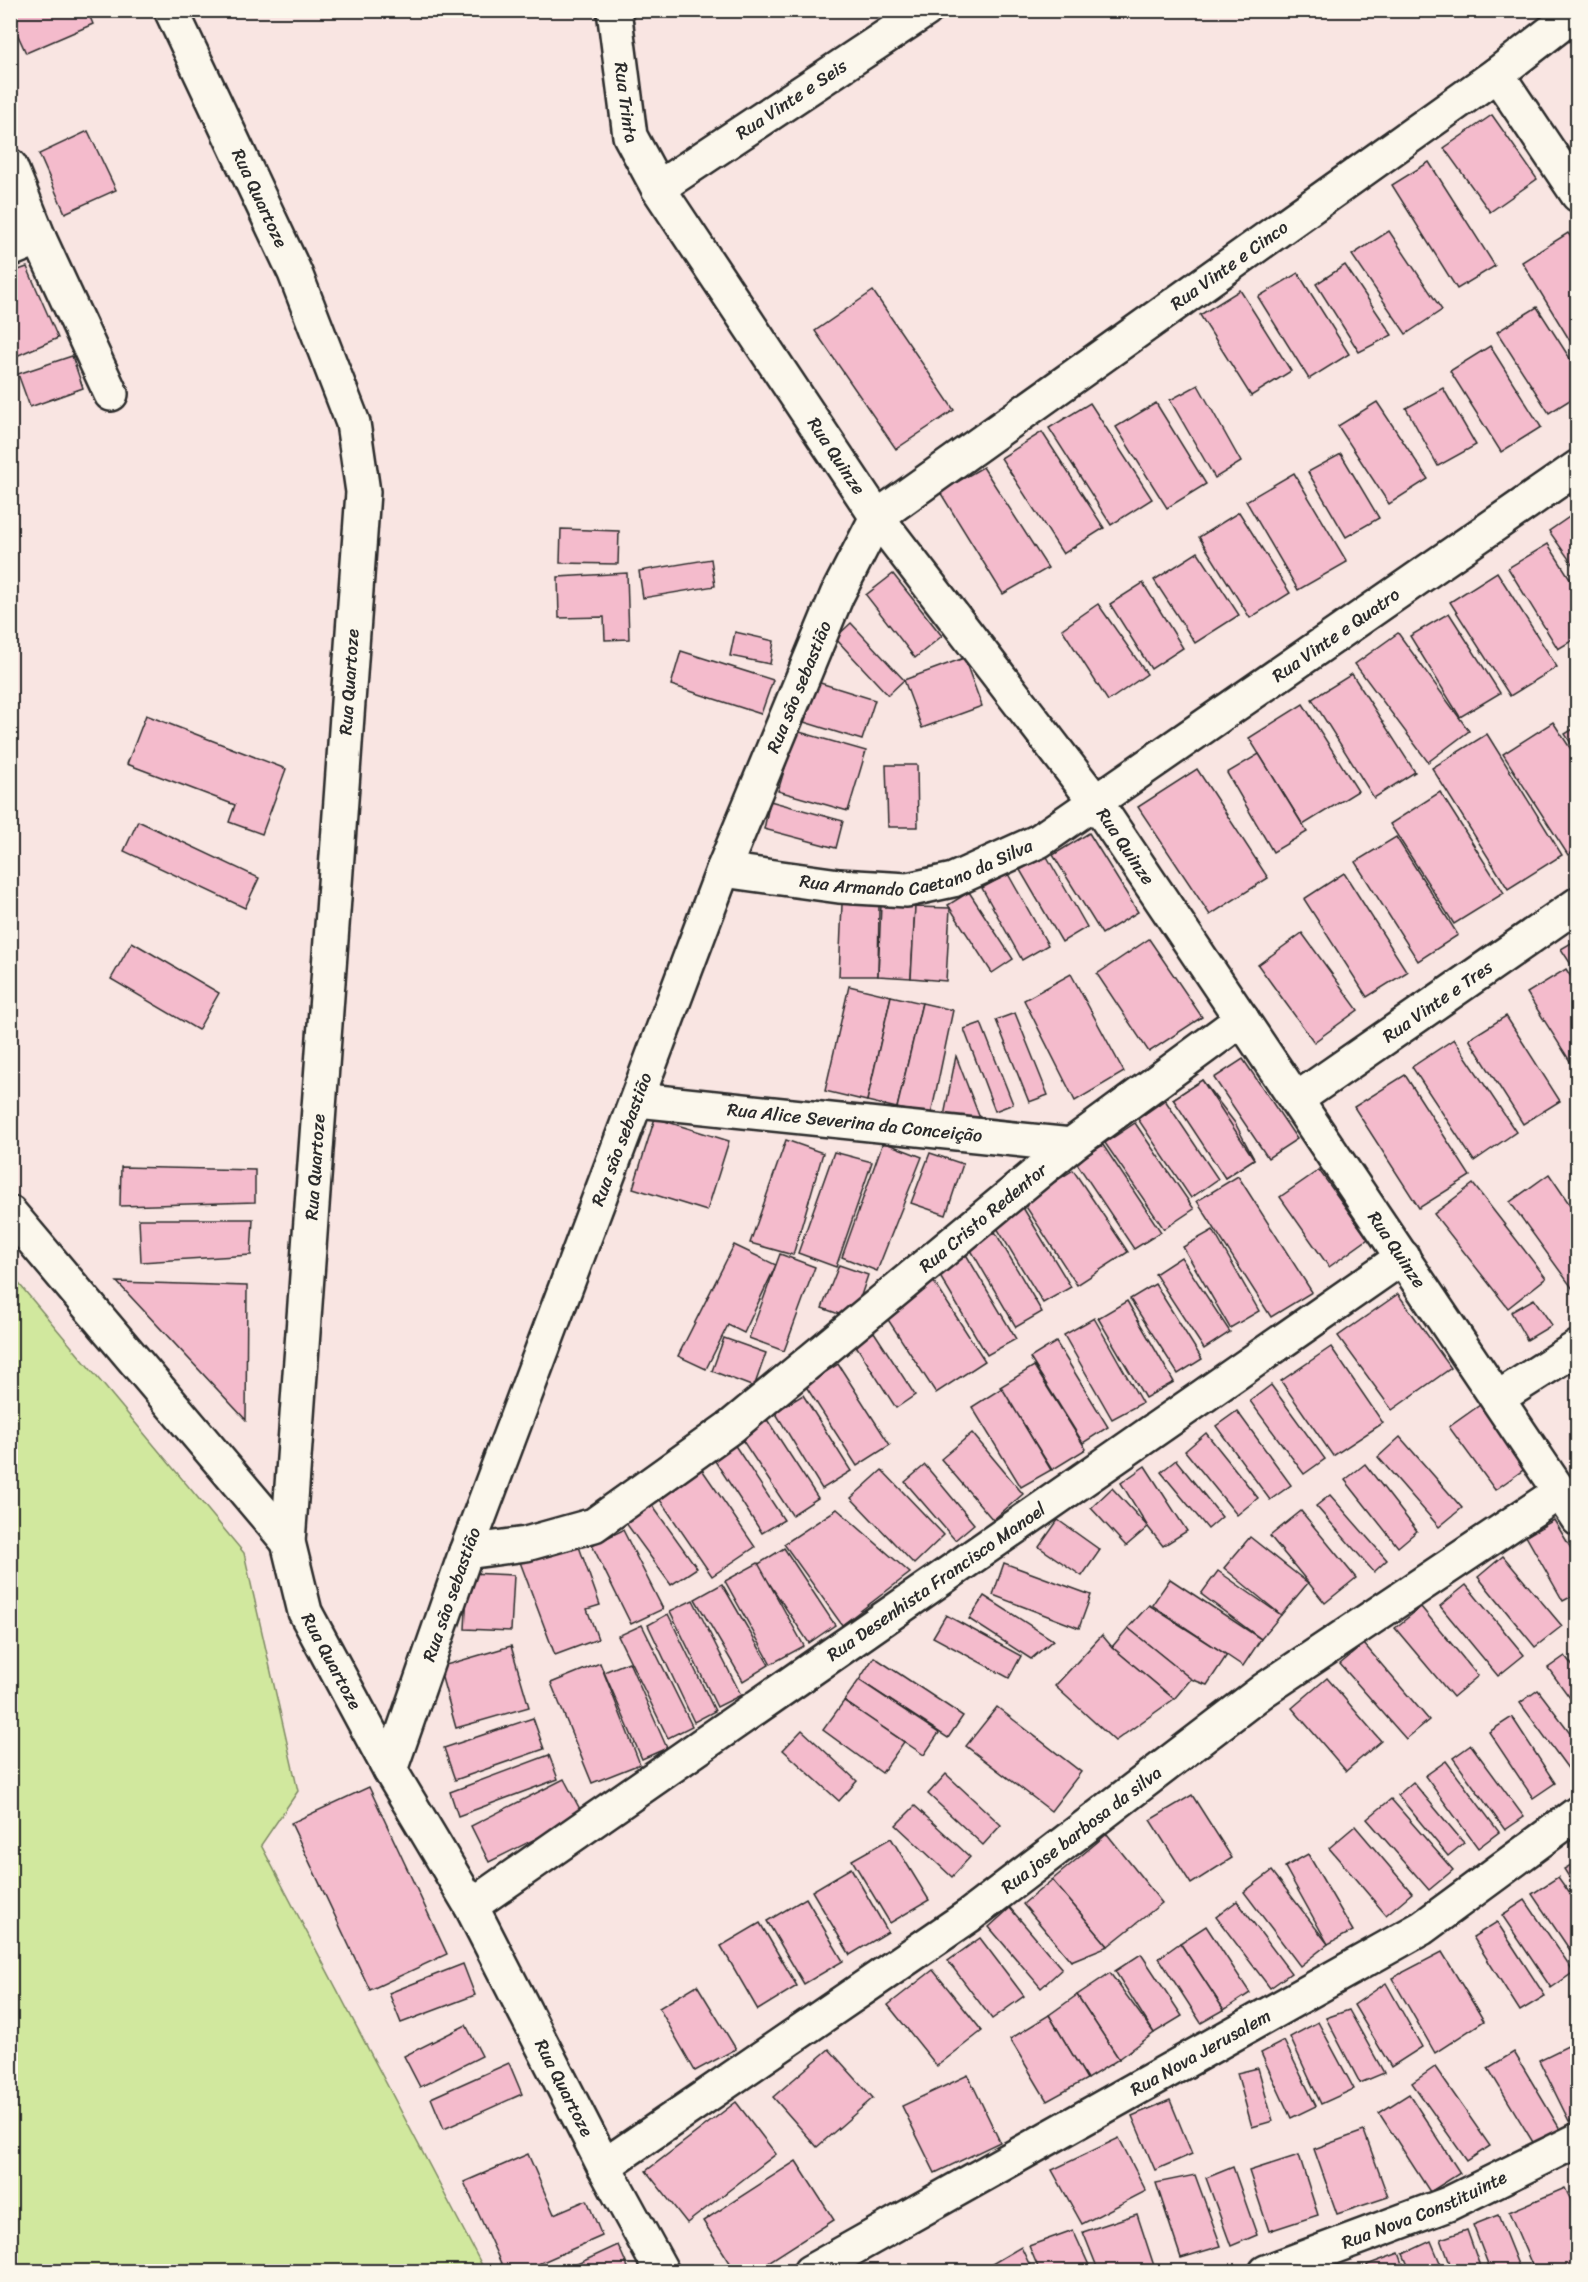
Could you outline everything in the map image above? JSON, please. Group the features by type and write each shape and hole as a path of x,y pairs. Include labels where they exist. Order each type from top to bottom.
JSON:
{"street":[{"name":"Rua Quartoze","path":"171,10 295,273 353,423 363,492 288,1542 304,1612 390,1770 471,1906 604,2166 662,2271"},
{"name":"Rua Trinta","path":"614,10 630,136 658,188"},
{"name":"Rua Vinte e Seis","path":"658,188 926,10"},
{"name":"Rua Vinte e Cinco","path":"877,517 1497,74 1578,11"},
{"path":"1497,74 1578,195"},
{"path":"10,166 25,244 111,394"},
{"name":"Rua Quinze","path":"658,188 877,517 1095,801 1498,1398 1558,1493 1578,1519"},
{"name":"Rua Vinte e Quatro","path":"1095,801 1578,467"},
{"name":"Rua são sebastião","path":"390,1770 466,1552 723,870 837,595 877,517"},
{"name":"Rua Armando Caetano da Silva","path":"723,870 839,886 907,890 953,880 1014,853 1039,841 1095,801"},
{"name":"Rua Vinte e Tres","path":"1297,1099 1578,904"},
{"name":"Rua Cristo Redentor","path":"466,1552 526,1544 594,1525 732,1426 1071,1145 1242,1019"},
{"name":"Rua Alice Severina da Conceição","path":"638,1100 1071,1145"},
{"path":"10,1212 288,1542"},
{"name":"Rua Desenhista Francisco Manoel","path":"471,1906 1403,1257"},
{"path":"1498,1398 1578,1347"},
{"name":"Rua jose barbosa da silva","path":"604,2166 970,1915 1264,1690 1558,1493"},
{"name":"Rua Nova Jerusalem","path":"810,2271 1422,1928 1578,1813"},
{"name":"Rua Nova Constituinte","path":"1266,2271 1448,2204 1578,2140"}],"green space":[{"path":"10,1273 244,1553 298,1791 261,1845 485,2271 11,2271"}],"building":[{"path":"10,10 87,10 93,24 26,53 10,18"},
{"path":"1492,115 1537,179 1490,212 1444,148"},
{"path":"88,131 116,190 65,213 39,154"},
{"path":"1429,162 1495,266 1457,289 1392,185"},
{"path":"1389,231 1442,310 1406,334 1352,255"},
{"path":"1568,233 1578,247 1578,354 1522,262"},
{"path":"1345,265 1392,335 1359,352 1316,284"},
{"path":"27,267 58,338 14,357 10,349 10,273"},
{"path":"1298,273 1349,354 1309,379 1258,297"},
{"path":"1240,290 1291,371 1251,396 1200,315"},
{"path":"873,291 954,410 896,449 815,331"},
{"path":"1537,307 1578,371 1578,395 1549,413 1497,332"},
{"path":"1490,346 1541,427 1501,452 1450,371"},
{"path":"72,356 83,388 30,407 18,374"},
{"path":"1198,385 1241,462 1215,478 1170,400"},
{"path":"1443,388 1476,445 1438,466 1406,408"},
{"path":"1377,402 1428,479 1389,504 1338,426"},
{"path":"1090,403 1152,499 1111,525 1049,428"},
{"path":"1156,403 1206,484 1167,508 1116,427"},
{"path":"1042,432 1104,528 1063,554 1001,458"},
{"path":"1341,454 1379,518 1346,537 1308,472"},
{"path":"983,467 1048,568 1003,594 940,492"},
{"path":"1294,473 1347,562 1298,590 1246,501"},
{"path":"1578,511 1578,572 1549,531"},
{"path":"1239,512 1290,593 1250,618 1199,537"},
{"path":"561,529 619,531 618,564 560,563"},
{"path":"1548,544 1578,591 1578,637 1558,649 1508,568"},
{"path":"1198,552 1239,615 1195,643 1154,580"},
{"path":"711,559 715,586 643,598 639,571"},
{"path":"1497,572 1557,667 1510,696 1450,602"},
{"path":"627,573 629,639 605,640 604,617 559,618 558,577"},
{"path":"893,574 942,636 915,658 866,595"},
{"path":"1143,583 1183,648 1151,669 1110,604"},
{"path":"1098,604 1147,674 1108,701 1062,629"},
{"path":"1449,613 1500,693 1460,717 1410,636"},
{"path":"851,623 904,680 888,695 835,638"},
{"path":"735,632 774,641 770,664 730,656"},
{"path":"1398,633 1469,731 1428,762 1355,664"},
{"path":"681,651 773,680 761,714 671,685"},
{"path":"964,658 982,706 922,728 904,680"},
{"path":"1352,674 1415,772 1374,798 1312,699"},
{"path":"817,682 875,700 862,740 804,722"},
{"path":"1303,704 1358,791 1303,825 1249,738"},
{"path":"146,715 286,769 262,834 229,822 235,805 127,764"},
{"path":"1553,722 1578,760 1578,848 1568,855 1503,754"},
{"path":"1578,726 1578,754 1565,734"},
{"path":"796,731 866,751 848,811 778,791"},
{"path":"1487,734 1562,855 1508,889 1432,768"},
{"path":"1259,754 1307,832 1273,852 1227,773"},
{"path":"886,765 917,765 918,827 888,827"},
{"path":"1197,769 1268,878 1210,915 1138,807"},
{"path":"1440,792 1504,893 1454,924 1390,824"},
{"path":"770,801 843,821 836,848 764,829"},
{"path":"138,821 259,878 245,908 124,851"},
{"path":"1089,833 1138,912 1102,934 1053,855"},
{"path":"1396,837 1458,935 1418,961 1355,862"},
{"path":"1046,855 1087,927 1062,942 1020,870"},
{"path":"1344,873 1407,972 1367,997 1304,899"},
{"path":"1008,874 1048,945 1022,960 982,888"},
{"path":"969,892 1013,959 992,973 948,905"},
{"path":"842,904 879,906 878,976 839,976"},
{"path":"881,905 915,907 911,978 878,976"},
{"path":"915,907 950,908 946,981 911,978"},
{"path":"1302,933 1358,1010 1314,1042 1258,965"},
{"path":"1149,939 1202,1017 1149,1052 1097,974"},
{"path":"1578,939 1578,975 1561,949"},
{"path":"132,942 219,993 198,1030 111,979"},
{"path":"1566,969 1578,988 1578,1074 1527,993"},
{"path":"1071,974 1124,1072 1075,1101 1024,1000"},
{"path":"849,986 891,996 867,1101 825,1091"},
{"path":"891,996 922,1003 897,1108 867,1101"},
{"path":"922,1003 953,1010 931,1115 897,1108"},
{"path":"1015,1013 1048,1095 1029,1102 996,1020"},
{"path":"1506,1016 1560,1101 1523,1124 1469,1039"},
{"path":"981,1023 1013,1104 995,1111 964,1029"},
{"path":"1454,1039 1516,1132 1474,1161 1412,1067"},
{"path":"956,1056 981,1121 944,1116"},
{"path":"1243,1059 1297,1139 1268,1158 1214,1078"},
{"path":"1405,1075 1470,1176 1419,1208 1354,1107"},
{"path":"1202,1080 1235,1123 1254,1159 1225,1178 1206,1144 1173,1099"},
{"path":"1202,1080 1254,1159 1225,1178 1173,1099"},
{"path":"1165,1100 1218,1179 1191,1198 1138,1119"},
{"path":"655,1118 729,1141 707,1211 633,1188"},
{"path":"1135,1123 1194,1209 1164,1229 1105,1143"},
{"path":"786,1140 823,1153 793,1255 750,1243"},
{"path":"883,1142 922,1157 877,1271 842,1257"},
{"path":"1103,1145 1161,1232 1134,1249 1076,1162"},
{"path":"834,1152 872,1162 836,1267 798,1253"},
{"path":"930,1153 963,1164 946,1215 911,1203"},
{"path":"121,1167 255,1170 255,1202 120,1206"},
{"path":"1073,1170 1128,1252 1077,1285 1023,1202"},
{"path":"1319,1170 1368,1239 1329,1267 1280,1197"},
{"path":"1549,1174 1570,1205 1578,1200 1578,1296 1510,1202"},
{"path":"1238,1176 1312,1292 1271,1317 1197,1201"},
{"path":"1473,1184 1546,1278 1508,1308 1434,1214"},
{"path":"1022,1206 1071,1287 1043,1303 994,1223"},
{"path":"139,1219 253,1219 251,1255 141,1262"},
{"path":"994,1230 1042,1312 1016,1327 968,1245"},
{"path":"1213,1230 1259,1311 1230,1328 1183,1247"},
{"path":"734,1245 776,1265 744,1333 728,1325 706,1369 678,1356"},
{"path":"964,1251 1016,1339 987,1355 935,1268"},
{"path":"780,1254 815,1267 784,1351 749,1338"},
{"path":"1181,1257 1230,1332 1204,1349 1155,1274"},
{"path":"839,1265 868,1275 853,1319 822,1308"},
{"path":"117,1282 247,1286 246,1420"},
{"path":"934,1282 985,1361 936,1393 885,1315"},
{"path":"1155,1284 1202,1359 1178,1374 1130,1299"},
{"path":"1398,1294 1451,1368 1392,1410 1338,1336"},
{"path":"1534,1299 1552,1325 1527,1340 1511,1312"},
{"path":"1127,1301 1174,1382 1145,1398 1098,1318"},
{"path":"1094,1318 1142,1403 1112,1419 1064,1335"},
{"path":"874,1332 915,1395 896,1408 855,1344"},
{"path":"724,1338 766,1353 754,1387 712,1371"},
{"path":"1056,1342 1108,1427 1083,1443 1030,1358"},
{"path":"1331,1347 1383,1423 1333,1456 1281,1381"},
{"path":"838,1364 890,1445 857,1466 805,1385"},
{"path":"1034,1366 1086,1449 1052,1470 1000,1387"},
{"path":"1271,1385 1325,1459 1304,1474 1250,1401"},
{"path":"1002,1388 1051,1470 1021,1487 972,1407"},
{"path":"803,1395 851,1471 822,1489 775,1412"},
{"path":"1480,1405 1526,1468 1495,1490 1449,1427"},
{"path":"1237,1411 1291,1485 1270,1500 1216,1426"},
{"path":"766,1418 818,1498 792,1515 739,1435"},
{"path":"972,1433 1023,1494 993,1520 941,1459"},
{"path":"1206,1433 1258,1498 1237,1515 1185,1451"},
{"path":"1400,1437 1462,1508 1439,1527 1378,1457"},
{"path":"734,1444 784,1520 762,1533 713,1458"},
{"path":"1176,1460 1222,1517 1208,1529 1161,1472"},
{"path":"1365,1464 1417,1531 1398,1547 1345,1480"},
{"path":"925,1465 974,1524 955,1540 905,1482"},
{"path":"1145,1466 1187,1531 1163,1546 1148,1527 1121,1483"},
{"path":"701,1468 755,1547 712,1576 658,1497"},
{"path":"882,1470 944,1535 914,1564 851,1498"},
{"path":"1112,1488 1148,1527 1126,1546 1091,1508"},
{"path":"1330,1495 1387,1560 1374,1572 1316,1506"},
{"path":"649,1501 697,1568 671,1585 623,1519"},
{"path":"837,1509 910,1573 842,1625 784,1544"},
{"path":"1301,1511 1356,1578 1325,1603 1270,1536"},
{"path":"1058,1520 1100,1550 1082,1576 1039,1547"},
{"path":"1554,1520 1578,1560 1578,1593 1563,1601 1526,1536"},
{"path":"623,1530 663,1609 631,1624 592,1545"},
{"path":"1250,1537 1308,1583 1281,1615 1224,1568"},
{"path":"577,1541 600,1605 587,1609 598,1639 555,1655 520,1562"},
{"path":"784,1548 835,1625 809,1643 757,1565"},
{"path":"1503,1556 1562,1626 1535,1647 1478,1577"},
{"path":"758,1563 804,1646 771,1664 725,1581"},
{"path":"1004,1563 1091,1595 1079,1628 993,1595"},
{"path":"1218,1571 1281,1615 1261,1639 1201,1594"},
{"path":"468,1573 514,1575 511,1631 465,1629"},
{"path":"1170,1579 1261,1639 1243,1666 1152,1605"},
{"path":"722,1584 769,1665 743,1681 695,1599"},
{"path":"1466,1585 1524,1655 1498,1676 1440,1606"},
{"path":"984,1596 1053,1640 1031,1659 969,1619"},
{"path":"693,1600 741,1695 717,1707 670,1611"},
{"path":"1149,1605 1227,1655 1207,1685 1191,1679 1128,1628"},
{"path":"1421,1607 1478,1676 1453,1697 1395,1628"},
{"path":"668,1614 715,1711 694,1722 648,1625"},
{"path":"946,1615 1021,1656 1009,1678 933,1637"},
{"path":"642,1625 692,1726 668,1738 618,1636"},
{"path":"1128,1628 1191,1679 1174,1699 1112,1647"},
{"path":"1102,1635 1112,1647 1174,1699 1115,1741 1055,1686"},
{"path":"1364,1644 1429,1720 1406,1739 1340,1664"},
{"path":"511,1646 529,1707 456,1728 439,1667"},
{"path":"1565,1656 1578,1673 1578,1709 1548,1668"},
{"path":"874,1657 963,1716 948,1738 859,1680"},
{"path":"629,1662 667,1748 642,1759 604,1672"},
{"path":"600,1663 640,1764 592,1783 551,1683"},
{"path":"1327,1678 1381,1741 1346,1771 1292,1708"},
{"path":"859,1680 939,1733 924,1755 844,1701"},
{"path":"1538,1690 1578,1743 1578,1777 1575,1778 1520,1703"},
{"path":"844,1701 904,1742 882,1773 823,1730"},
{"path":"997,1707 1081,1772 1051,1811 966,1746"},
{"path":"1512,1717 1555,1783 1533,1798 1489,1732"},
{"path":"533,1718 544,1749 455,1780 444,1748"},
{"path":"802,1730 857,1781 839,1801 783,1750"},
{"path":"1471,1745 1524,1817 1505,1830 1453,1758"},
{"path":"549,1755 558,1779 458,1816 450,1792"},
{"path":"1446,1761 1499,1832 1478,1848 1425,1776"},
{"path":"946,1774 1001,1825 983,1845 928,1794"},
{"path":"564,1779 583,1815 489,1862 471,1826"},
{"path":"1413,1782 1464,1843 1448,1856 1398,1795"},
{"path":"369,1787 447,1954 370,1990 291,1823"},
{"path":"1192,1795 1232,1858 1191,1884 1150,1820"},
{"path":"1391,1799 1453,1870 1429,1890 1367,1819"},
{"path":"915,1806 970,1857 952,1877 896,1825"},
{"path":"1355,1826 1412,1893 1386,1915 1329,1848"},
{"path":"1107,1834 1162,1903 1108,1946 1052,1880"},
{"path":"891,1838 929,1900 890,1923 852,1860"},
{"path":"1308,1854 1353,1931 1328,1944 1285,1867"},
{"path":"1578,1861 1578,1891 1564,1869"},
{"path":"851,1868 888,1932 850,1955 812,1891"},
{"path":"1272,1871 1328,1944 1300,1966 1244,1892"},
{"path":"1558,1877 1578,1905 1578,1962 1532,1894"},
{"path":"1052,1880 1108,1946 1071,1961 1023,1904"},
{"path":"806,1898 843,1961 804,1984 767,1921"},
{"path":"1525,1900 1574,1972 1551,1988 1502,1915"},
{"path":"1237,1901 1291,1973 1270,1988 1216,1917"},
{"path":"1010,1908 1062,1969 1041,1988 989,1927"},
{"path":"1497,1922 1545,1996 1520,2011 1473,1937"},
{"path":"760,1923 797,1986 758,2010 721,1946"},
{"path":"1206,1926 1250,1993 1224,2010 1180,1943"},
{"path":"980,1938 1024,1996 992,2019 948,1961"},
{"path":"1180,1943 1224,2010 1201,2023 1159,1958"},
{"path":"1442,1952 1484,2021 1435,2053 1392,1978"},
{"path":"1141,1954 1182,2016 1154,2033 1115,1971"},
{"path":"463,1964 475,1995 401,2023 389,1993"},
{"path":"933,1970 982,2031 937,2066 888,2005"},
{"path":"1110,1973 1154,2033 1119,2059 1077,1995"},
{"path":"1386,1983 1422,2047 1391,2067 1354,2005"},
{"path":"697,1985 736,2049 695,2071 659,2008"},
{"path":"1077,1995 1119,2059 1087,2079 1049,2015"},
{"path":"1349,2010 1384,2073 1360,2083 1326,2018"},
{"path":"1049,2015 1087,2079 1047,2101 1010,2039"},
{"path":"1318,2022 1354,2089 1321,2104 1290,2037"},
{"path":"466,2025 482,2056 420,2087 404,2056"},
{"path":"1284,2041 1316,2106 1291,2118 1261,2053"},
{"path":"1576,2042 1578,2045 1578,2117 1569,2121 1539,2060"},
{"path":"829,2049 873,2098 817,2147 773,2097"},
{"path":"1514,2052 1560,2129 1534,2144 1488,2068"},
{"path":"509,2063 522,2094 444,2129 431,2098"},
{"path":"1435,2067 1490,2146 1467,2161 1412,2083"},
{"path":"1258,2068 1273,2121 1252,2127 1237,2073"},
{"path":"968,2075 1000,2142 935,2173 902,2106"},
{"path":"1409,2094 1460,2173 1430,2192 1379,2113"},
{"path":"1170,2100 1192,2154 1155,2170 1132,2116"},
{"path":"736,2102 776,2154 687,2223 646,2171"},
{"path":"1364,2131 1388,2197 1337,2214 1314,2149"},
{"path":"1119,2138 1146,2191 1082,2224 1052,2170"},
{"path":"528,2154 554,2214 587,2200 602,2236 520,2272 505,2272 464,2182"},
{"path":"1299,2155 1318,2215 1269,2231 1249,2171"},
{"path":"796,2161 834,2220 753,2272 736,2272 703,2221"},
{"path":"1233,2167 1257,2235 1231,2246 1206,2178"},
{"path":"1195,2175 1221,2246 1181,2258 1156,2183"},
{"path":"1565,2188 1578,2215 1578,2265 1564,2272 1535,2272 1509,2212"},
{"path":"1137,2214 1156,2272 1099,2272 1083,2232"},
{"path":"1498,2215 1521,2272 1491,2272 1473,2225"},
{"path":"1073,2230 1092,2272 1040,2272 1029,2246"},
{"path":"1467,2230 1482,2272 1453,2272 1441,2239"},
{"path":"1431,2241 1444,2272 1411,2272 1403,2254"},
{"path":"618,2245 630,2272 560,2272"},
{"path":"1021,2247 1033,2272 986,2272 985,2268"},
{"path":"1399,2253 1406,2272 1370,2272 1367,2265"}]}
